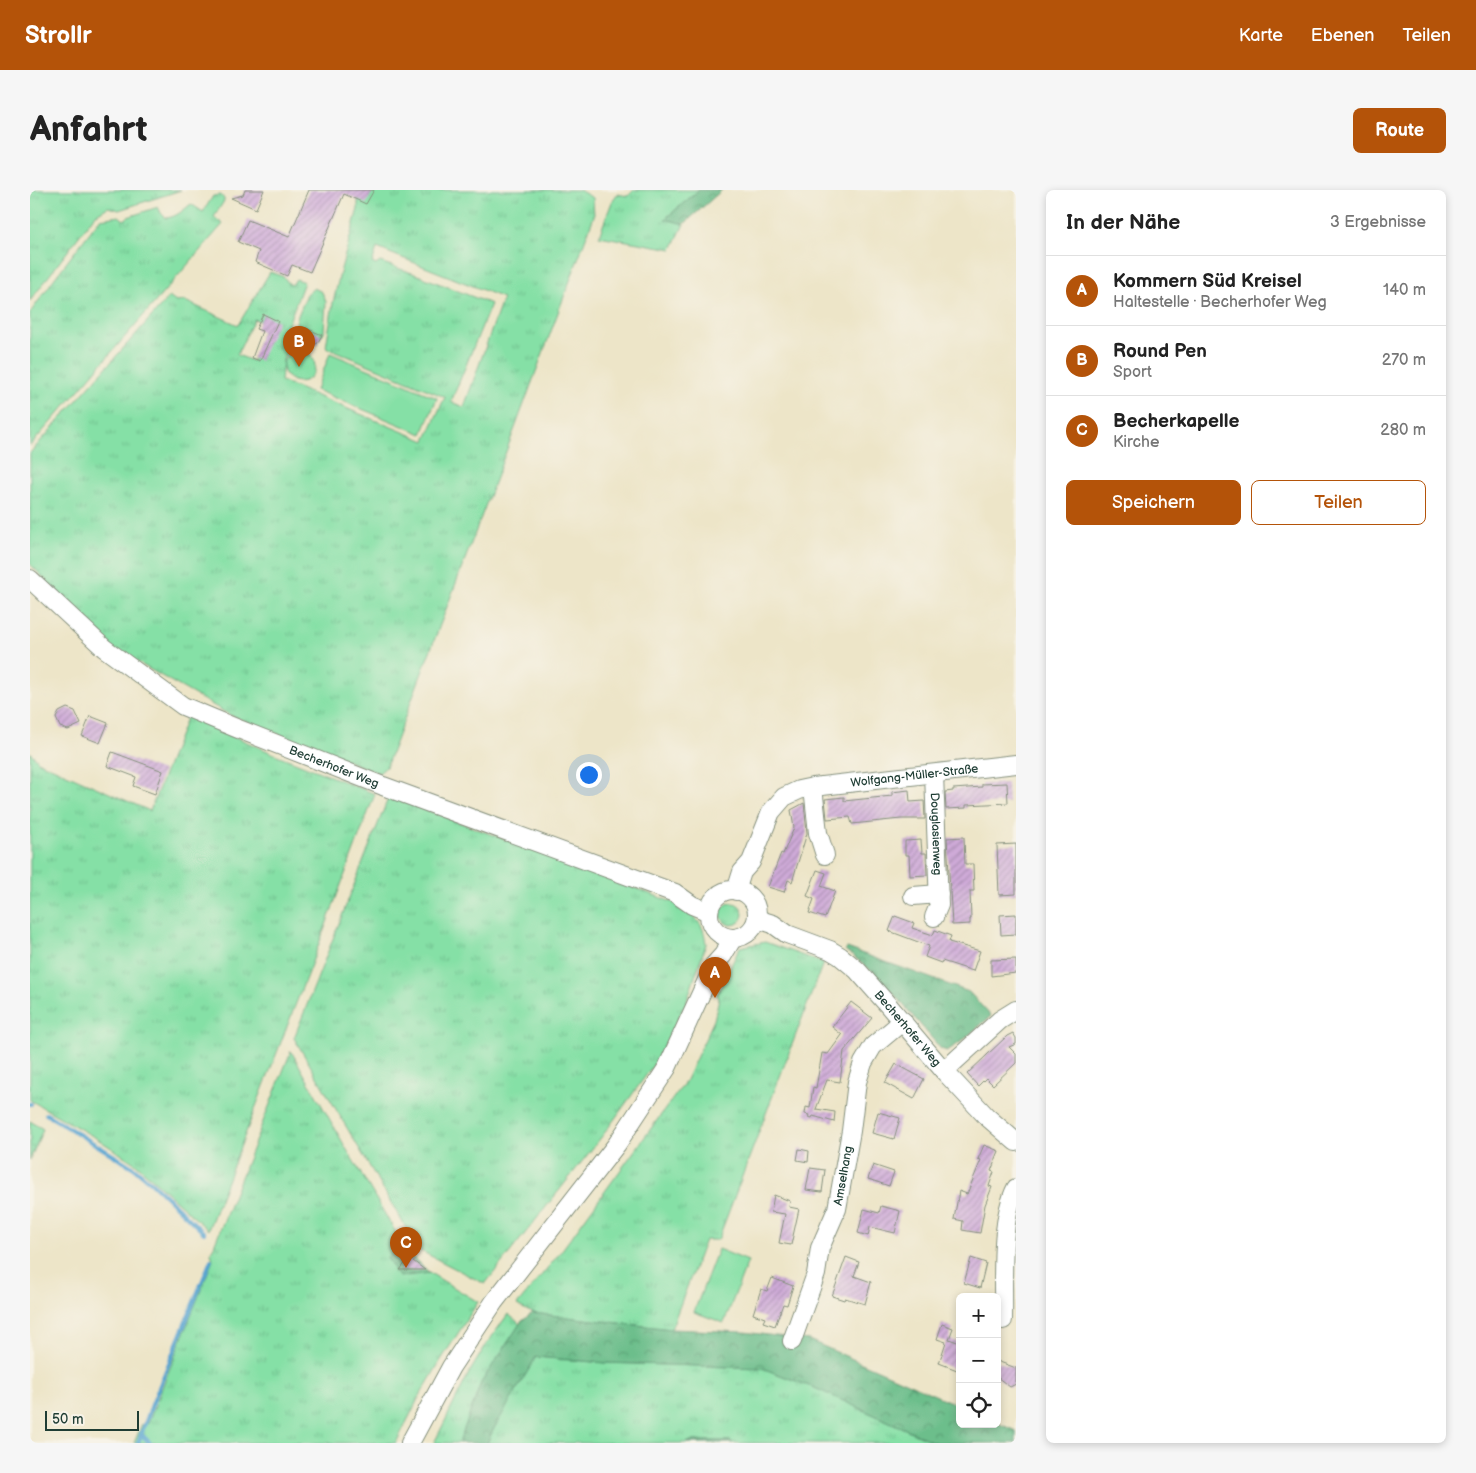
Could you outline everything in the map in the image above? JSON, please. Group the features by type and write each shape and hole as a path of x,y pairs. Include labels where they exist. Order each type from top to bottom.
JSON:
{"street":[{"name":"Becherhofer Weg","path":"30,579 104,648 183,706 383,786 675,893 696,894 712,906"},
{"name":"Wolfgang-Müller-Straße","path":"742,893 753,876 751,862 771,812 784,797 799,790 813,787 1016,764"},
{"name":"Douglasienweg","path":"934,774 939,894 939,905 934,916"},
{"path":"813,787 818,833 825,855"},
{"path":"724,893 742,893 756,906 754,924 746,935 725,935 713,926 710,920 712,906 724,893"},
{"path":"913,896 939,894"},
{"name":"Becherhofer Weg","path":"754,924 787,934 830,950 840,956 856,970 986,1116 1016,1142"},
{"path":"410,1443 451,1367 494,1302 617,1144 667,1068 714,965 713,951 725,935"},
{"path":"944,1071 1000,1020 1016,1010"},
{"name":"Amselhang","path":"792,1341 816,1274 820,1248 837,1209 851,1131 857,1082 863,1063 873,1046 902,1021"},
{"path":"1003,1320 1005,1228 1010,1200 1016,1188"}],"green space":[{"path":"30,190 181,190 119,210 108,207 95,215 30,301"},
{"path":"363,190 579,190 593,198 594,216 386,767 379,773 230,715 109,646 30,564 30,453 169,297 176,302 185,301 238,325 270,272 284,277 292,285 296,279 304,282 282,340 292,339 295,336 297,318 307,294 314,288 322,292 326,302 324,332 317,344 304,336 299,337 299,348 287,352 283,359 281,381 425,441 445,397 326,347 333,303 358,209 358,201","holes":["377,248 503,298 464,407 451,402 491,304 380,262 376,265 372,263","254,319 265,323 253,361 237,355"]},
{"path":"634,190 699,190 666,218 684,224 672,249 599,236 617,194 628,196"},
{"path":"699,190 722,190 684,224 665,219"},
{"path":"221,195 224,201 214,217 223,224 30,446 30,313 54,279 100,219 119,216 124,220 158,207 166,218 180,213 191,204 203,212 213,196"},
{"path":"299,350 305,351 310,355 314,360 314,372 310,377 305,381 299,382 293,381 288,377 284,372 283,366 284,360 288,355 293,351"},
{"path":"330,353 437,398 422,434 316,390"},
{"path":"187,716 272,753 375,794 208,1230 136,1164 96,1138 30,1100 30,752 39,762 150,811"},
{"path":"389,796 688,908 687,912 701,925 705,938 706,944 686,1003 655,1063 603,1135 485,1284 419,1250 294,1038"},
{"path":"732,903 740,906 743,914 740,922 732,925 724,922 721,914 724,906"},
{"path":"765,942 823,963 718,1240 705,1240 671,1329 532,1313 517,1305 559,1254 685,1082 714,1020 719,998 717,995 740,947"},
{"path":"847,948 969,992 991,1016 961,1042 947,1051 941,1049 895,995 868,968 845,950"},
{"path":"291,1051 401,1241 387,1258 399,1276 430,1273 478,1302 418,1399 396,1443 134,1443 142,1424 148,1423 213,1260 211,1253"},
{"path":"30,1121 43,1129 30,1160"},
{"path":"401,1241 412,1257 430,1273 399,1277 387,1258"},
{"path":"718,1249 748,1261 724,1323 694,1312"},
{"path":"532,1313 671,1329 744,1332 809,1340 956,1404 956,1428 1001,1428 1001,1425 1016,1431 1016,1443 936,1443 817,1389 762,1368 605,1363 536,1357 487,1443 459,1443 481,1383 521,1322"},
{"path":"508,1314 520,1324 481,1383 459,1443 434,1443 469,1373"},
{"path":"536,1357 605,1363 762,1368 817,1389 936,1443 733,1443 730,1441 691,1441 686,1443 487,1443"},
{"path":"691,1441 730,1441 733,1443 687,1443"}],"building":[{"path":"245,190 264,190 256,209 231,198 243,195"},
{"path":"309,190 374,190 366,204 344,194 310,272 292,265 287,276 255,262 259,251 238,242 248,220 289,237"},
{"path":"263,314 278,321 260,361 252,358 262,331 256,329"},
{"path":"306,328 322,335 317,344 303,337"},
{"path":"67,708 75,711 81,724 68,730 60,727 56,718 59,712"},
{"path":"90,716 108,723 100,743 82,736"},
{"path":"112,752 163,771 155,794 133,786 136,777 107,766"},
{"path":"1007,783 1008,803 966,805 966,808 946,809 945,792 953,791 953,789 982,787 982,784"},
{"path":"909,790 910,802 924,801 925,819 901,819 852,824 850,817 827,819 825,799 844,797 844,801 892,796 892,792"},
{"path":"804,803 807,833 792,882 788,880 784,892 768,887 781,853 783,854 794,828 791,810"},
{"path":"964,837 965,864 973,864 974,891 970,891 971,919 970,924 952,925 947,838"},
{"path":"921,840 922,853 926,853 927,875 910,876 909,855 905,855 905,841"},
{"path":"1016,844 1016,894 999,895 997,845"},
{"path":"817,870 826,873 821,886 835,891 825,918 809,913 814,899 807,896"},
{"path":"1016,914 1016,934 1001,935 1000,915"},
{"path":"895,916 914,923 912,928 933,935 935,930 951,936 949,942 980,951 973,971 925,957 929,946 889,931"},
{"path":"1016,959 1016,973 991,976 991,960"},
{"path":"851,1002 872,1018 844,1051 840,1082 827,1080 816,1109 835,1112 834,1122 813,1116 812,1118 808,1117 809,1115 805,1114 806,1107 810,1108 813,1087 816,1088 822,1053 828,1054 842,1035 832,1027"},
{"path":"1013,1033 1016,1038 1016,1044 1009,1047 1016,1054 1016,1063 993,1085 986,1078 978,1086 967,1074 1007,1036"},
{"path":"896,1064 924,1079 914,1099 885,1083"},
{"path":"878,1112 900,1118 894,1139 872,1133"},
{"path":"984,1145 999,1151 991,1171 994,1172 989,1186 992,1187 985,1205 980,1233 962,1230 963,1221 954,1219 959,1191 967,1194 981,1160 978,1159"},
{"path":"799,1149 809,1151 808,1162 797,1160"},
{"path":"873,1165 894,1172 889,1186 868,1179"},
{"path":"810,1168 825,1170 822,1192 806,1190"},
{"path":"774,1195 790,1201 789,1207 799,1209 791,1245 779,1243 785,1214 771,1212"},
{"path":"881,1206 900,1211 895,1233 870,1227 868,1236 858,1233 864,1209 879,1213"},
{"path":"846,1257 859,1262 854,1276 871,1282 865,1304 832,1296"},
{"path":"409,1258 425,1270 400,1270"},
{"path":"971,1258 986,1263 980,1288 964,1283"},
{"path":"772,1278 793,1286 787,1305 783,1304 775,1326 763,1322 765,1318 753,1314 761,1289 767,1291"},
{"path":"942,1324 953,1328 949,1339 956,1342 956,1370 939,1363 946,1342 937,1339"},
{"path":"1001,1362 1016,1368 1016,1384 1010,1387 1001,1380"}],"waterway":[{"path":"46,1114 134,1168 204,1233"},
{"path":"138,1443 211,1260"},
{"path":"142,1435 150,1443"}],"place":[{"name":"Round Pen","path":"299,367"},
{"name":"Kommern Süd Kreisel","path":"715,998"},
{"name":"Becherkapelle","path":"406,1268"}]}
